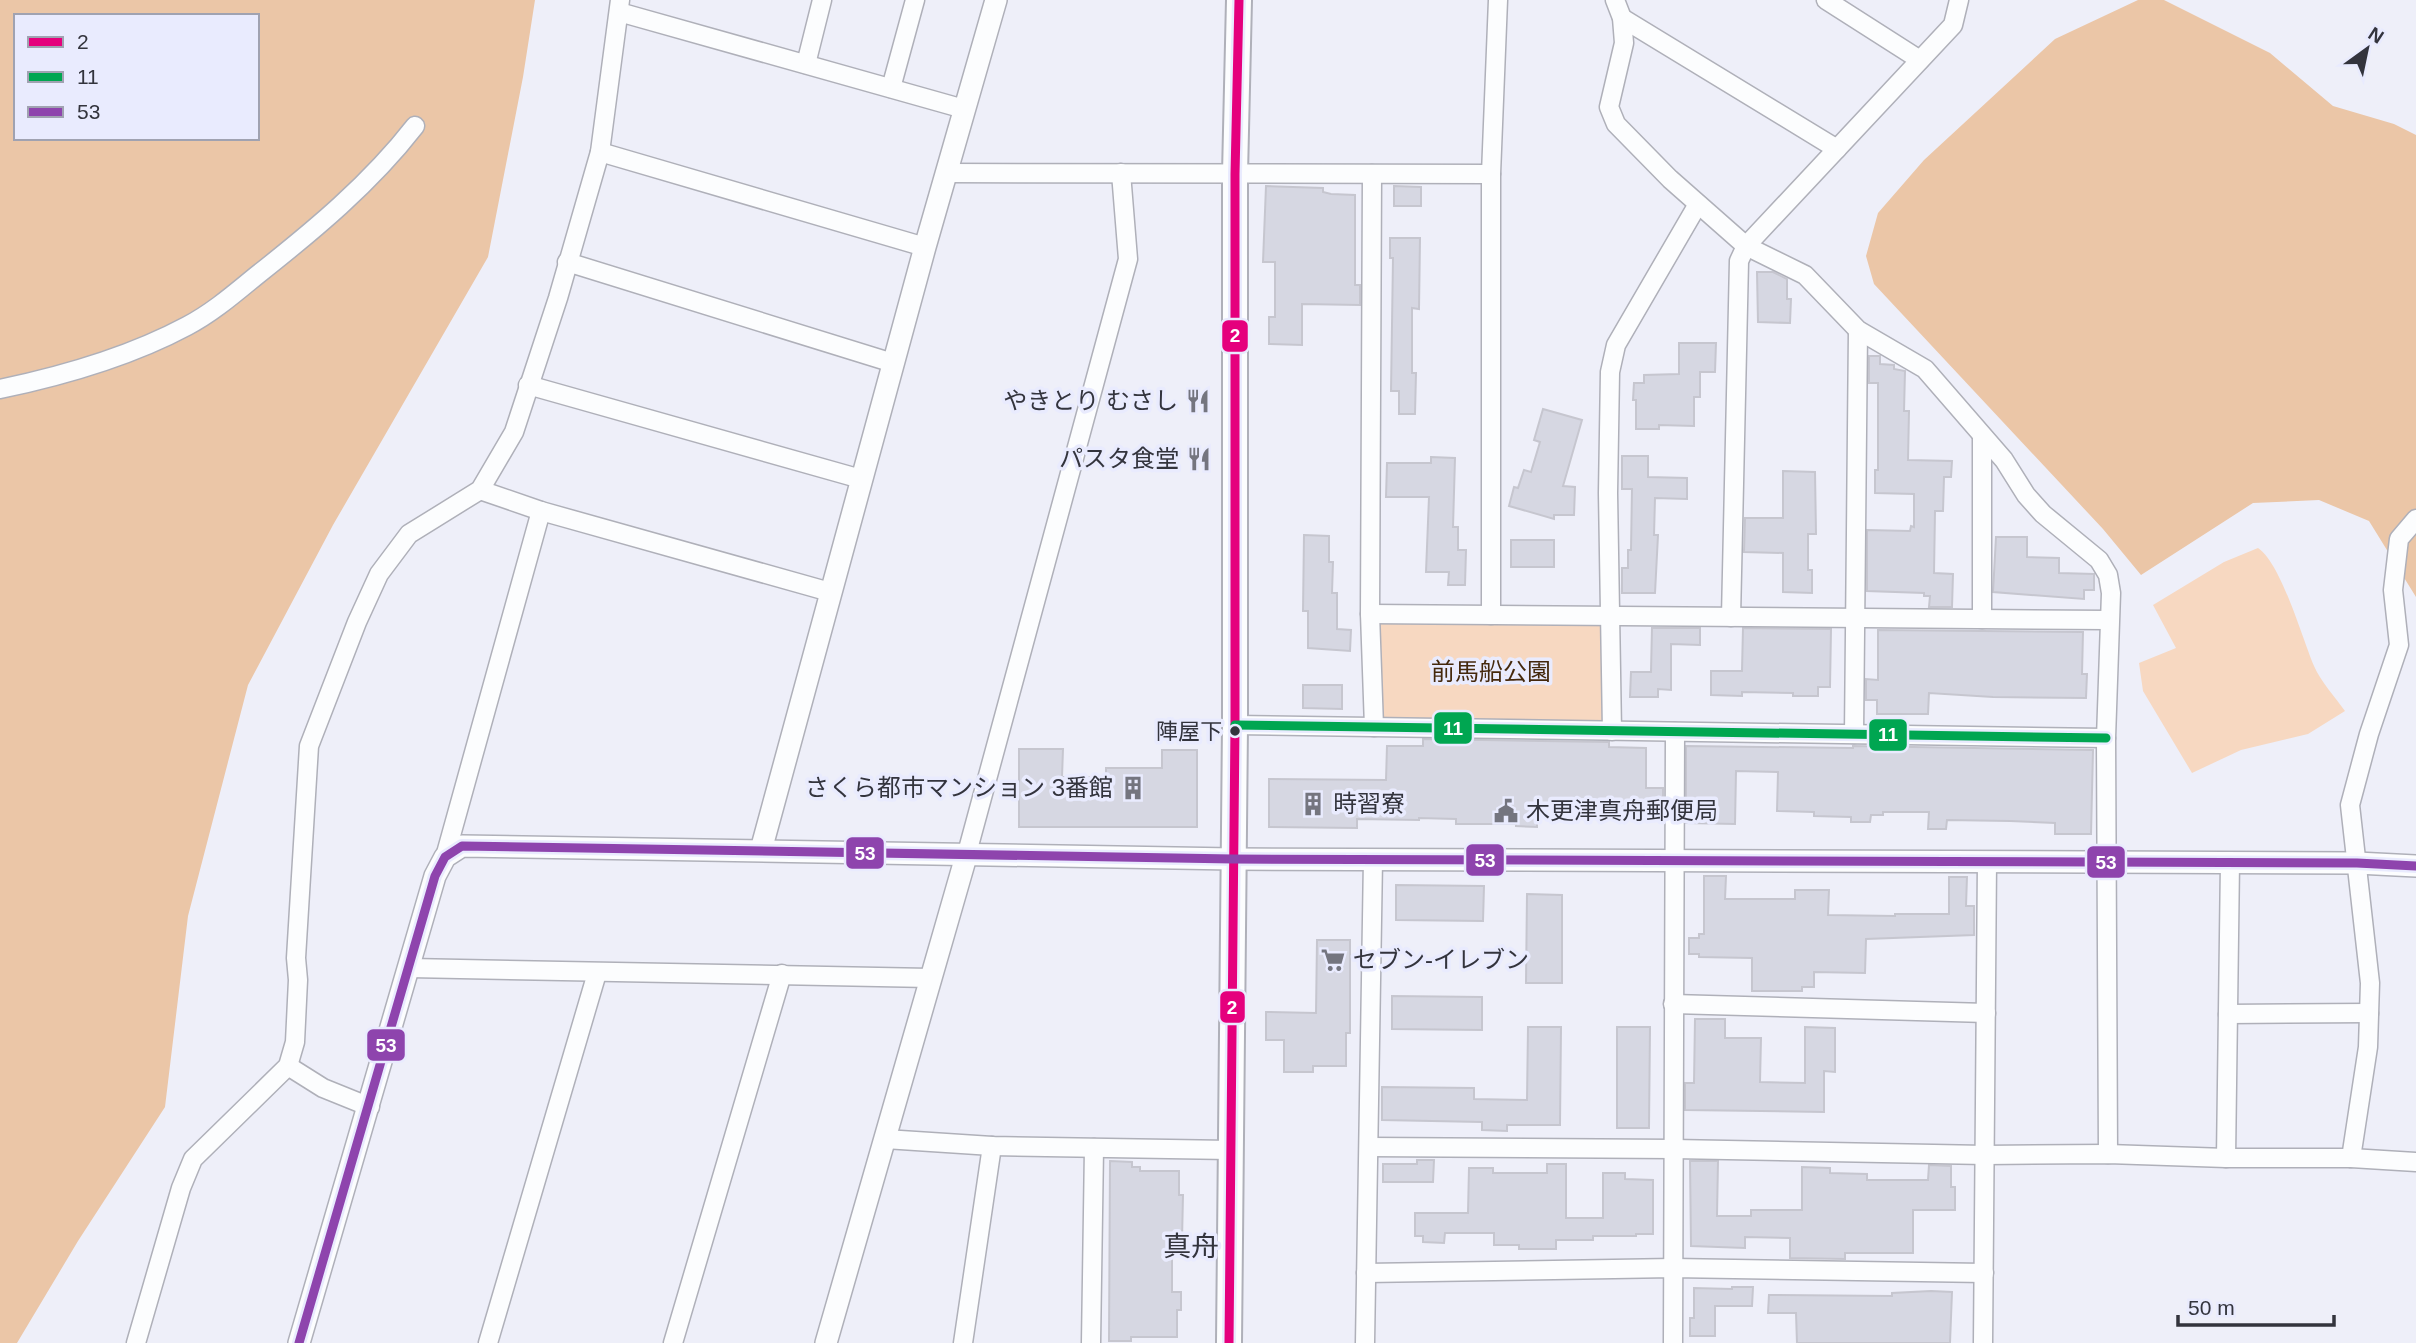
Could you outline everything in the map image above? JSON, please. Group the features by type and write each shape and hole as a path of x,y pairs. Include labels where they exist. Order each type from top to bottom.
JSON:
{"main road":[{"path":"1229,1343 1236,725 1235,174 1238,0"}],"street":[{"path":"806,64 821,0"},
{"path":"891,88 915,0"},
{"path":"761,850 925,247 996,0"},
{"path":"1491,615 1490,174 1499,0"},
{"path":"1615,0 1622,18 1624,43 1609,107 1616,124 1698,204 1746,246 1805,275 1858,330 1925,369 2004,460 2026,495 2043,514 2099,560 2108,575 2111,593 2106,738 2108,1154"},
{"path":"1826,0 1920,60"},
{"path":"1731,617 1739,261 1746,246 1954,25 1959,0"},
{"path":"136,1343 181,1188 193,1159 288,1066 295,1042 298,980 296,958 309,746 357,622 379,574 410,534 480,491 514,432 600,152 620,6 806,64 964,109"},
{"path":"1622,18 1837,149"},
{"path":"0,390 129,354 189,326 297,244 388,162 415,126"},
{"path":"600,152 925,247"},
{"path":"946,173 1490,174"},
{"path":"826,1343 967,853 1128,259 1121,173"},
{"path":"1372,174 1370,614 1374,727"},
{"path":"1612,731 1608,494 1610,372 1616,345 1698,204"},
{"path":"568,262 893,363"},
{"path":"1854,734 1858,330"},
{"path":"528,385 861,479"},
{"path":"1982,436 1982,619"},
{"path":"480,491 541,511 831,592"},
{"path":"299,1343 370,1107 435,876 445,857 541,511"},
{"path":"2351,1157 2368,1047 2370,983 2350,805 2369,734 2399,645 2393,590 2399,538 2416,519"},
{"path":"1370,614 2108,620"},
{"path":"1236,725 2106,738"},
{"path":"1673,1343 1675,732"},
{"path":"445,857 462,846 1233,859 2230,862 2416,866"},
{"path":"1365,1343 1373,859"},
{"path":"1983,1343 1987,862"},
{"path":"2226,1158 2230,862"},
{"path":"410,968 930,978"},
{"path":"488,1343 597,973"},
{"path":"673,1343 782,974"},
{"path":"1673,1004 1986,1013"},
{"path":"2228,1014 2369,1013"},
{"path":"288,1066 323,1088 370,1107"},
{"path":"885,1139 992,1146 1230,1150"},
{"path":"963,1343 992,1146"},
{"path":"1369,1147 1985,1155 2108,1154 2226,1158 2351,1157 2416,1162"},
{"path":"1091,1343 1094,1148"},
{"path":"1366,1273 1673,1268 1984,1273"}],"green space":[{"path":"2258,548 2267,556 2283,585 2317,672 2345,711 2308,734 2241,750 2192,773 2143,691 2139,663 2176,648 2153,605 2224,562"},
{"name":"前馬船公園","path":"1375,618 1603,621 1606,725 1378,722"}],"shaded area":[{"path":"0,0 535,0 488,257 333,525 248,685 188,916 165,1107 78,1241 17,1343 0,1343"},
{"path":"2138,0 2164,0 2270,53 2333,106 2394,124 2416,135 2416,597 2369,521 2319,500 2253,503 2141,575 2103,529 1874,284 1866,256 1878,213 1924,160 2055,39"}],"building":[{"path":"1266,186 1323,188 1323,192 1331,194 1355,195 1355,285 1360,285 1360,305 1302,304 1302,345 1269,344 1269,317 1275,317 1275,262 1263,262"},
{"path":"1394,186 1421,187 1421,206 1394,206"},
{"path":"1390,238 1420,238 1419,309 1412,308 1412,373 1416,373 1415,414 1399,414 1399,391 1391,391 1393,258 1390,258"},
{"path":"1757,272 1773,272 1787,279 1787,299 1791,299 1790,323 1758,322"},
{"path":"1679,343 1716,343 1715,372 1700,372 1700,397 1694,397 1694,426 1659,425 1659,429 1636,429 1634,383 1644,383 1644,375 1679,374"},
{"path":"1869,356 1880,356 1880,364 1894,365 1894,369 1905,371 1904,411 1909,411 1908,460 1952,461 1951,477 1944,477 1943,511 1935,511 1934,573 1953,574 1952,607 1929,607 1930,596 1924,596 1924,593 1867,591 1867,530 1910,531 1911,526 1914,527 1914,494 1875,493 1875,470 1878,470 1878,383 1869,383"},
{"path":"1543,409 1582,420 1563,486 1575,487 1574,515 1554,515 1554,519 1509,506 1514,487 1518,488 1524,470 1531,472 1540,442 1534,440"},
{"path":"1622,456 1648,456 1648,477 1687,478 1687,499 1655,498 1654,535 1658,535 1655,593 1622,593 1622,568 1628,568 1628,550 1631,550 1632,489 1622,489"},
{"path":"1431,457 1455,458 1453,527 1458,527 1458,550 1466,550 1465,585 1448,585 1449,572 1426,572 1429,497 1386,497 1387,463 1431,463"},
{"path":"1783,471 1815,472 1816,534 1808,534 1808,570 1812,570 1812,593 1783,592 1783,553 1744,552 1745,518 1783,518"},
{"path":"1304,535 1329,536 1329,562 1333,562 1332,593 1337,593 1337,629 1351,630 1350,651 1308,648 1308,611 1303,611"},
{"path":"1996,537 2027,537 2027,557 2059,558 2059,573 2094,574 2094,590 2084,590 2084,599 1993,592"},
{"path":"1511,540 1554,540 1554,567 1511,567"},
{"path":"1652,628 1700,628 1700,645 1671,644 1671,690 1658,689 1658,697 1630,697 1631,672 1651,672"},
{"path":"1743,628 1831,629 1830,687 1818,687 1818,696 1742,692 1742,696 1711,695 1711,671 1742,671"},
{"path":"1878,630 2083,632 2082,674 2087,674 2086,698 1929,693 1928,714 1877,714 1877,700 1866,700 1866,679 1878,680"},
{"path":"1303,685 1342,685 1342,709 1303,708"},
{"path":"1423,739 1609,742 1609,747 1646,748 1646,788 1663,788 1663,809 1641,809 1641,819 1609,818 1609,808 1537,807 1537,827 1516,824 1456,824 1456,819 1419,818 1357,819 1357,828 1269,827 1269,779 1386,780 1387,746 1423,746"},
{"path":"1686,746 2093,750 2091,834 2055,834 2055,823 2010,821 1947,820 1946,829 1928,829 1929,812 1883,812 1883,815 1871,815 1870,822 1851,822 1851,817 1777,811 1778,772 1736,771 1735,824 1686,823"},
{"name":"さくら都市マンション 3番館","path":"1019,749 1063,749 1062,777 1106,777 1106,768 1162,768 1162,750 1197,750 1197,827 1019,827"},
{"path":"1704,876 1726,876 1725,899 1795,899 1795,890 1829,890 1828,915 1895,916 1949,914 1949,877 1967,877 1966,906 1974,906 1974,935 1866,939 1865,973 1814,972 1814,987 1802,987 1802,991 1752,991 1752,958 1699,957 1699,954 1689,954 1689,938 1699,938 1699,934 1704,934"},
{"path":"1396,885 1484,886 1483,921 1396,920"},
{"path":"1527,894 1562,895 1562,983 1526,983"},
{"path":"1317,940 1350,940 1350,1033 1346,1033 1346,1066 1313,1066 1313,1072 1284,1072 1284,1040 1266,1040 1266,1012 1316,1013"},
{"path":"1392,996 1482,997 1482,1030 1392,1029"},
{"path":"1695,1019 1725,1019 1725,1038 1761,1038 1760,1082 1805,1083 1805,1027 1835,1028 1835,1072 1824,1071 1824,1112 1685,1110 1685,1083 1694,1083"},
{"path":"1528,1027 1561,1027 1560,1125 1507,1125 1507,1131 1482,1130 1482,1122 1382,1120 1382,1087 1474,1088 1474,1099 1527,1100"},
{"path":"1617,1027 1650,1027 1649,1128 1617,1128"},
{"path":"1417,1160 1434,1160 1433,1182 1383,1182 1383,1164 1417,1164"},
{"path":"1110,1161 1132,1162 1132,1167 1140,1167 1140,1171 1179,1171 1179,1195 1183,1195 1182,1240 1172,1240 1172,1292 1181,1292 1181,1310 1177,1310 1177,1337 1131,1337 1131,1341 1109,1341"},
{"path":"1690,1161 1718,1161 1717,1216 1751,1216 1751,1210 1802,1210 1802,1167 1830,1168 1830,1173 1867,1174 1867,1180 1928,1180 1929,1165 1951,1166 1955,1210 1913,1210 1913,1253 1845,1253 1845,1259 1790,1258 1790,1238 1745,1237 1745,1248 1691,1246"},
{"path":"1547,1164 1566,1164 1566,1218 1603,1218 1603,1173 1625,1173 1625,1179 1653,1180 1653,1234 1593,1236 1593,1240 1556,1240 1556,1249 1519,1249 1519,1245 1494,1245 1494,1233 1445,1233 1444,1243 1423,1242 1423,1236 1415,1236 1415,1213 1468,1213 1469,1168 1493,1168 1493,1173 1547,1173"},
{"path":"1753,1287 1752,1306 1715,1306 1715,1336 1690,1336 1690,1318 1694,1318 1694,1288"},
{"path":"1952,1292 1950,1343 1797,1343 1796,1313 1768,1313 1769,1295 1892,1296 1892,1293"}],"transit line":[{"name":"2","path":"1229,1343 1235,725 1235,174 1239,0"},
{"name":"11","path":"1235,725 2106,738"},
{"name":"53","path":"299,1343 435,876 445,857 462,846 1233,859 2357,863 2416,866"}],"place":[{"name":"やきとり むさし","path":"1198,401"},
{"name":"パスタ食堂","path":"1199,459"},
{"name":"陣屋下","path":"1235,731"},
{"name":"さくら都市マンション 3番館","path":"1133,788"},
{"name":"時習寮","path":"1313,804"},
{"name":"木更津真舟郵便局","path":"1506,811"},
{"name":"セブン-イレブン","path":"1333,960"}],"district":[{"name":"真舟","path":"1191,1246"}]}
